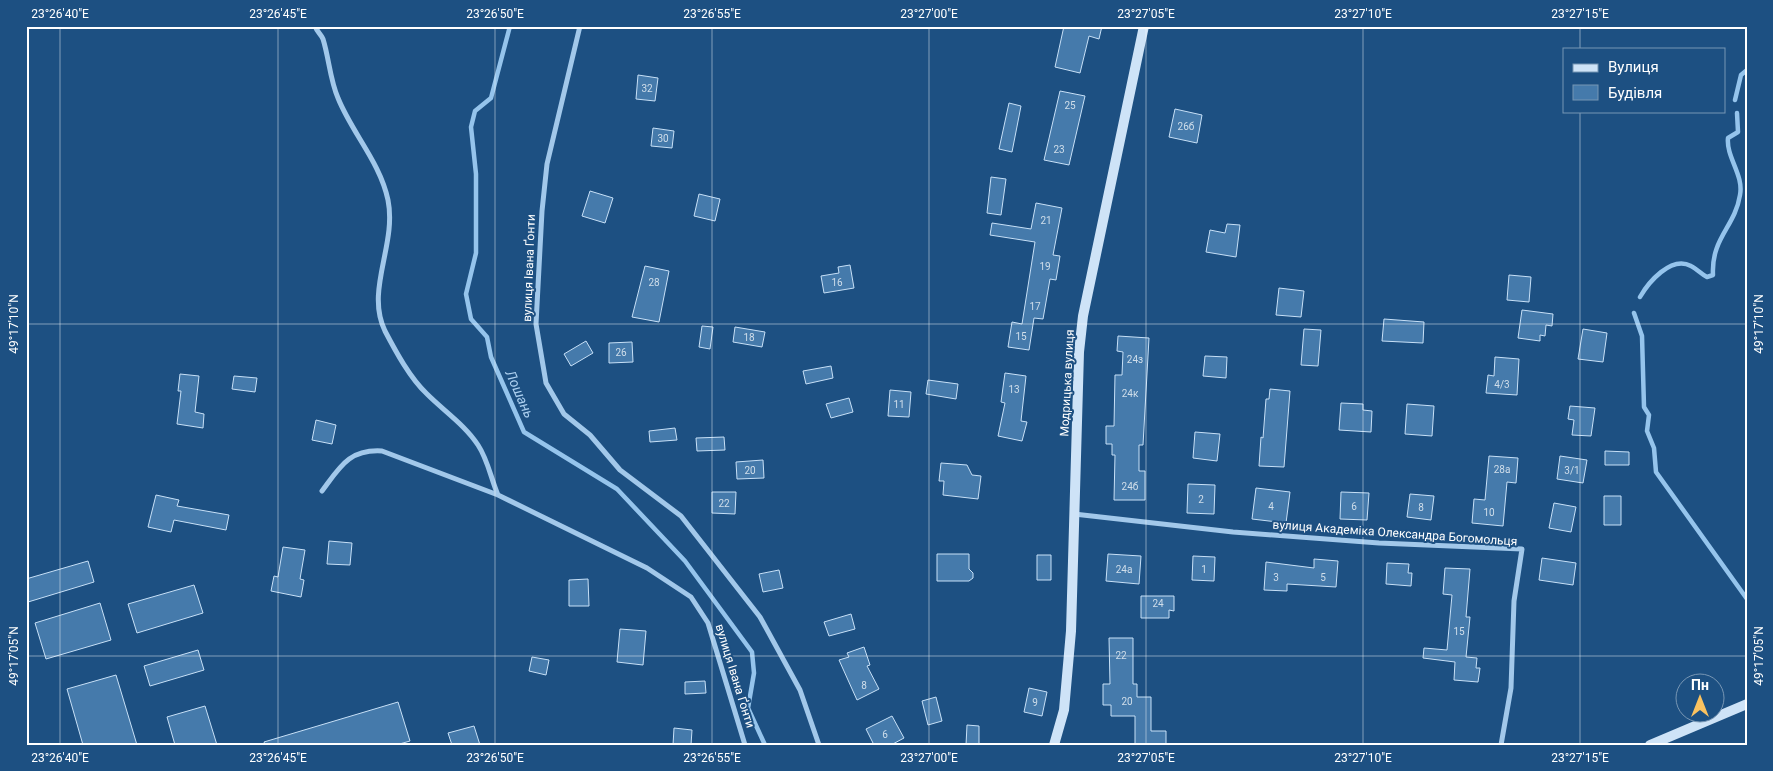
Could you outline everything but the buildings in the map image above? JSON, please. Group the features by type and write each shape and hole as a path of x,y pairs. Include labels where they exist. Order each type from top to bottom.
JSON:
{"street":[{"path":"315,26 322,37 338,98 370,154 388,199 390,221 389,244 379,286 379,308 384,329 396,351 425,392 465,429 479,446 498,495"},
{"name":"вулиця Івана Ґонти","path":"580,26 547,164 542,211 536,324 546,383 564,414 590,434 620,470 681,516 760,617 800,690 819,745"},
{"name":"Модрицька вулиця","path":"1054,745 1064,710 1069,671 1079,352 1083,316 1144,26"},
{"name":"вулиця Івана Ґонти","path":"322,491 353,455 368,450 382,451 498,495 647,568 691,596 708,623 745,745"},
{"name":"вулиця Академіка Олександра Богомольця","path":"1074,514 1233,532 1379,543 1522,549 1514,601 1511,688 1501,745"},
{"path":"1650,745 1747,704"}],"waterway":[{"name":"Лошань","path":"510,26 491,98 475,111 471,127 476,174 476,253 466,294 471,319 487,337 491,357 524,432 617,489 685,561 752,652 754,673 748,708 765,745"},
{"path":"1735,100 1741,75 1747,70"},
{"path":"1640,297 1654,278 1668,267 1676,264 1691,266 1707,277 1713,275 1713,262 1719,242 1733,216 1740,195 1740,180 1728,145 1728,138 1738,132 1737,113"},
{"path":"1634,313 1642,336 1644,407 1649,415 1647,431 1654,448 1656,472 1747,599"}]}
